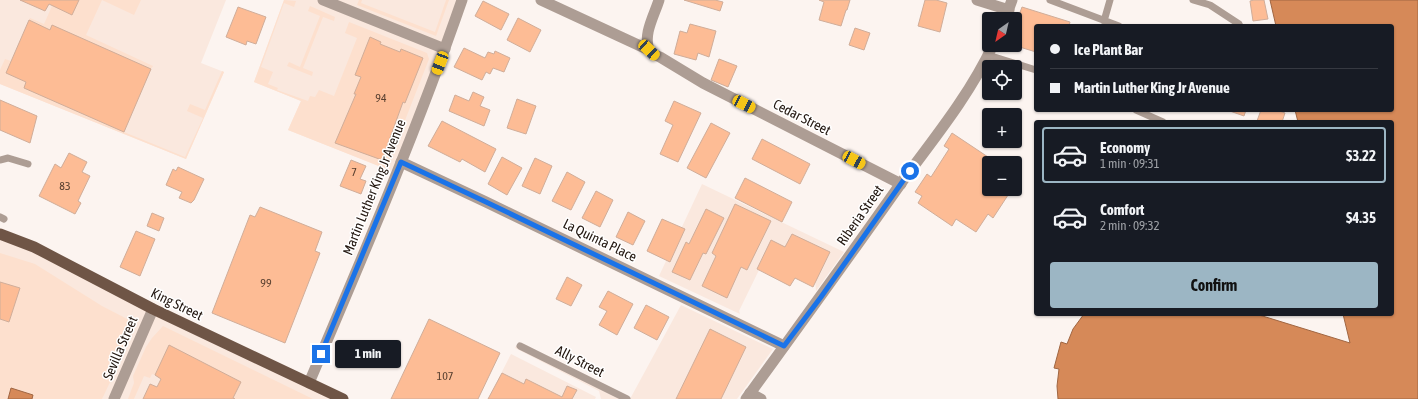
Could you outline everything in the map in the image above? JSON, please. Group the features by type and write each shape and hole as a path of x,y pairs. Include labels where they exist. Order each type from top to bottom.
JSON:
{"main road":[{"name":"King Street","path":"0,234 34,247 153,309 343,399"}],"street":[{"path":"323,0 445,49"},
{"name":"Martin Luther King Jr Avenue","path":"309,383 401,162 445,49 462,0"},
{"name":"Cedar Street","path":"541,0 649,50 703,83 901,184"},
{"path":"649,50 646,42 647,34 659,0"},
{"path":"977,0 1008,10"},
{"name":"Riberia Street","path":"748,396 951,117 971,86 989,52"},
{"name":"La Quinta Place","path":"401,162 784,346"},
{"name":"Sevilla Street","path":"114,399 153,309"},
{"path":"748,396 762,399"}],"lane":[{"path":"1050,0 1113,24"},
{"path":"1104,21 1110,0"},
{"path":"1193,0 1210,4 1239,24"},
{"path":"995,52 1034,69"},
{"path":"1140,112 1158,120"},
{"path":"0,160 8,158 28,164"},
{"name":"Ally Street","path":"520,346 627,399"}],"shaded area":[{"path":"0,0 226,0 201,63 224,72 186,159 0,84"},
{"path":"79,0 102,0 86,35 153,66 151,69 52,26 50,30 29,20 30,18 44,24 52,6 72,15"},
{"path":"102,0 141,0 134,15"},
{"path":"284,0 462,0 397,173 288,130 301,101 254,82"},
{"path":"284,0 296,1 294,7 284,3 261,67 273,72 268,84 278,88 277,90 308,101 310,96 315,97 319,90 334,96 357,38 345,33 349,22 427,53 429,59 386,169 288,130 301,101 254,82"},
{"path":"359,0 362,0 361,3 435,32 446,0 449,0 436,36 357,5"},
{"path":"1270,0 1418,0 1418,399 1058,399 1057,386 1059,369 1054,368 1061,342 1067,344 1073,329 1083,316 1262,316 1350,343 1343,316 1394,316 1394,120 1298,120 1296,112 1394,112 1394,24 1276,24"},
{"path":"310,6 335,17 334,21 323,17 303,68 313,72 312,76 287,66 289,62 300,67 320,16 308,11"},
{"path":"5,59 11,61 6,73 26,82 24,88 185,157 203,118 187,111 190,104 205,110 222,71 224,72 186,159 0,84 0,70"},
{"path":"702,184 844,252 816,291 815,280 769,267 759,270 739,311 740,314 659,276"},
{"path":"0,234 343,399 0,399"},
{"path":"0,253 35,264 102,306 135,323 117,365 112,366 109,370 108,373 112,378 102,399 0,399 0,319 9,322 20,288 0,282"},
{"path":"681,305 773,349 737,399 630,399"},
{"path":"163,326 313,399 235,399 233,398 241,382 169,345 155,375 152,374 150,378 144,376 134,399 128,399 134,383 133,376 146,347"},
{"path":"516,346 623,399 601,399 599,391 515,348"},
{"path":"511,354 596,397 595,399 488,399"},
{"path":"11,388 33,395 32,399 8,399"}],"building":[{"path":"20,0 79,0 72,15 49,4 45,11"},
{"path":"684,0 715,0 723,2 720,11"},
{"path":"819,0 850,0 841,26 819,20 824,2"},
{"path":"925,0 936,0 947,3 940,32 918,26"},
{"path":"1264,0 1268,19 1253,21 1250,1"},
{"path":"483,1 509,14 501,30 475,16"},
{"path":"238,7 266,17 256,44 247,41 246,45 226,37"},
{"path":"1022,7 1070,22 1070,24 1034,24 1034,51 1022,48 1022,12 1020,12"},
{"path":"518,18 541,30 530,52 507,40"},
{"path":"29,20 50,30 52,25 151,69 124,132 24,88 26,82 6,73"},
{"path":"690,24 716,31 709,57 698,53 696,60 674,54 680,31 687,33"},
{"path":"855,28 870,33 864,50 849,45"},
{"path":"370,37 381,42 380,44 400,52 401,49 423,58 405,103 403,102 382,160 335,143 356,94 354,94 361,77 355,75"},
{"path":"464,48 485,58 488,52 494,54 495,51 510,58 504,72 493,68 490,74 486,72 482,80 454,67"},
{"path":"719,59 737,66 728,87 711,80"},
{"path":"473,92 484,97 480,106 490,110 484,126 449,111 455,95 469,101"},
{"path":"517,99 536,106 526,134 507,128"},
{"path":"0,100 37,116 30,143 0,130"},
{"path":"674,101 701,113 678,162 660,154 673,125 665,121"},
{"path":"1233,112 1245,112 1244,116"},
{"path":"1260,112 1285,113 1283,120 1257,120"},
{"path":"442,121 496,149 485,172 462,159 460,162 428,146"},
{"path":"711,123 730,133 706,178 687,168"},
{"path":"952,133 986,156 982,156 982,196 1007,196 993,218 988,214 976,232 956,219 952,226 918,203 922,196 915,192 927,174 931,177 949,149 944,146"},
{"path":"762,139 810,164 800,184 752,159"},
{"path":"69,153 87,162 82,172 90,176 78,201 81,203 75,214 39,196 55,164 61,168"},
{"path":"502,157 522,168 507,195 488,184"},
{"path":"535,158 552,166 540,194 522,186"},
{"path":"351,160 366,166 360,179 366,181 361,194 340,186"},
{"path":"178,167 204,179 194,200 191,203 179,198 182,192 166,185 173,169 176,171"},
{"path":"567,172 585,182 571,210 552,201"},
{"path":"745,178 792,202 782,222 735,198"},
{"path":"596,191 613,200 600,227 582,218"},
{"path":"735,204 771,221 747,270 741,267 727,298 702,286 716,256 712,253"},
{"path":"260,207 322,232 315,251 320,253 285,343 212,313 250,215 255,217"},
{"path":"706,209 724,218 706,254 703,253 690,280 672,272 686,242 689,244"},
{"path":"628,212 645,221 633,245 616,237"},
{"path":"152,213 164,218 159,231 147,226"},
{"path":"662,219 685,229 670,262 647,251"},
{"path":"136,231 155,239 140,276 120,267"},
{"path":"792,234 830,252 813,287 795,278 790,286 757,269 771,240 785,247"},
{"path":"567,277 582,285 571,306 556,299"},
{"path":"0,282 20,288 9,322 0,319"},
{"path":"608,291 633,304 617,335 599,325 607,311 599,307"},
{"path":"646,305 669,317 657,340 634,328"},
{"path":"429,319 500,353 478,399 391,399"},
{"path":"710,329 746,347 721,399 676,399"},
{"path":"169,345 241,382 233,398 235,399 143,399 150,384 157,387 161,379 155,375"},
{"path":"502,373 524,384 526,379 562,397 567,386 577,390 572,399 488,399"}],"route":[{"path":"321,354 401,162 733,320 784,346 821,297 910,171"}]}
